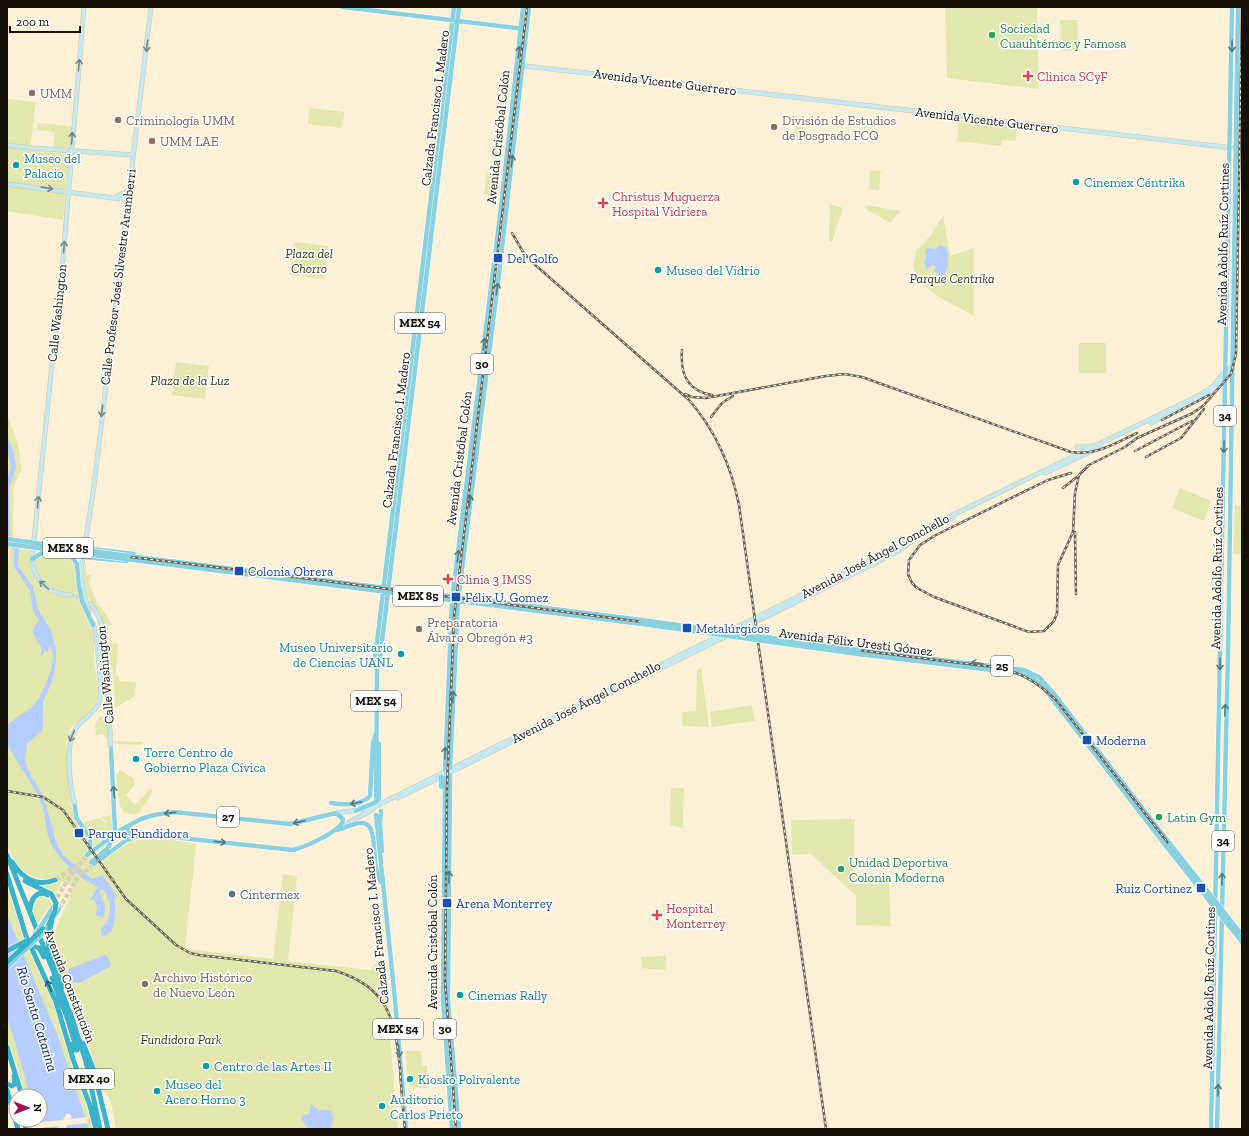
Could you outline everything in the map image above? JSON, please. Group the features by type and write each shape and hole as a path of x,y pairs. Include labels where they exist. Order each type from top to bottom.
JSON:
{"highway":[{"name":"Avenida Constitución","path":"7,855 68,1006 86,1062 99,1129"},
{"path":"7,855 20,872 28,879 43,883 55,880"},
{"path":"7,961 44,929 55,909 56,901 51,896 26,882 12,868"},
{"name":"Avenida Constitución","path":"7,874 26,936 56,1002 96,1129"},
{"path":"30,914 31,901 35,896 43,893 51,896"},
{"path":"52,922 48,934 48,943 64,989 68,1006"},
{"path":"7,951 30,943 37,946 42,951 68,1020 77,1048 76,1050 73,1049 64,1020 56,1002"},
{"path":"76,1030 82,1038 94,1071 106,1126"},
{"path":"7,1047 20,1088"},
{"path":"7,1056 15,1083 12,1086 7,1084"},
{"path":"82,1084 91,1104 99,1129"}],"main road":[{"name":"Calle Washington","path":"71,595 57,593 44,586 36,576 32,559 59,299 84,7"},
{"name":"Calle Profesor José Silvestre Aramberri","path":"100,700 93,625 81,582 151,7"},
{"path":"344,7 527,29"},
{"name":"Calzada Francisco I. Madero","path":"454,7 455,21"},
{"name":"Calzada Francisco I. Madero","path":"376,798 377,664 375,658 386,590 455,21 459,7"},
{"name":"Avenida Cristóbal Colón","path":"445,770 453,598 523,7"},
{"name":"Avenida Cristóbal Colón","path":"458,1129 448,1000 452,730 458,598 529,7"},
{"name":"Avenida Adolfo Ruíz Cortines","path":"1211,1129 1232,7"},
{"name":"Avenida Adolfo Ruíz Cortines","path":"1217,1129 1228,653 1238,7"},
{"name":"Avenida Vicente Guerrero","path":"517,64 1242,149"},
{"path":"7,144 71,151 133,155"},
{"path":"7,184 128,200"},
{"path":"114,198 129,190"},
{"path":"1226,347 1229,349 1232,346"},
{"name":"Avenida José Ángel Conchello","path":"336,813 372,808 530,732 900,546 924,529 1202,394 1232,368"},
{"name":"Avenida José Ángel Conchello","path":"530,732 881,560 903,548 926,531 1203,397 1214,388 1226,373"},
{"path":"1225,407 1228,406 1231,408"},
{"path":"1076,447 1098,445"},
{"name":"Avenida Félix Uresti Gómez","path":"7,539 340,587 386,590"},
{"path":"32,559 42,553 136,562 142,559 138,554 34,541"},
{"path":"42,553 40,547 43,542"},
{"name":"Avenida Félix Uresti Gómez","path":"7,544 458,598 1017,673 1036,680 1047,691 1242,942"},
{"path":"101,558 100,553 103,550"},
{"path":"66,551 73,557 77,564 82,601 93,625"},
{"name":"Calle Washington","path":"91,604 100,622 101,654 107,690 111,748"},
{"path":"100,690 103,693 107,690"},
{"path":"75,806 69,751 70,738 76,727 93,712 100,700 104,698 108,703"},
{"path":"331,803 346,805 363,801 370,796 373,743 377,733"},
{"path":"356,811 360,808 371,805 379,799 380,751 377,738"},
{"path":"111,748 115,831"},
{"name":"Avenida José Ángel Conchello","path":"340,827 372,810 443,778 451,771"},
{"name":"Avenida Cristóbal Colón","path":"443,778 443,1000 452,1129"},
{"name":"27","path":"75,806 76,817 90,838 89,854 129,825 154,815 174,812 290,824 336,813"},
{"path":"380,860 382,852 380,823 381,811"},
{"path":"336,813 343,819 340,827"},
{"name":"Calzada Francisco I. Madero","path":"376,815 406,1129"},
{"path":"333,832 356,823 367,824 372,833 377,873 383,885"},
{"path":"129,825 128,830 130,834 140,832 150,834"},
{"name":"27","path":"112,840 107,849 92,863 129,839 138,835 150,834 293,850 333,832 340,827"},
{"name":"Avenida Félix Uresti Gómez","path":"1168,845 1242,935"},
{"path":"444,850 449,856"},
{"path":"7,967 52,922 55,909"},
{"path":"1221,933 1225,928 1230,929"},
{"path":"7,961 30,943"},
{"path":"447,1052 454,1069"}],"green space":[{"name":"Sociedad Cuauhtémoc y Famosa","path":"945,7 1037,7 1039,89 947,78"},
{"path":"1060,20 1078,20 1078,50 1061,51"},
{"path":"7,99 36,102 30,150 69,154 63,220 7,211"},
{"path":"310,108 344,112 342,128 308,124"},
{"path":"796,116 804,117 802,145 794,138"},
{"path":"959,120 1017,127 1016,141 1002,140 1001,146 957,141"},
{"path":"38,123 72,126 70,148 53,147 55,132 37,130"},
{"path":"881,170 879,190 869,189 870,171"},
{"path":"487,172 500,173 497,196 484,194"},
{"path":"830,204 843,208 832,242 829,241"},
{"path":"866,205 900,211 890,223 866,209"},
{"name":"Parque Centrika","path":"943,215 950,256 974,248 974,316 939,297 918,280 913,267 916,251 931,235"},
{"name":"Plaza del Chorro","path":"295,242 328,246 324,279 290,275"},
{"path":"1079,343 1106,343 1106,373 1079,373"},
{"name":"Plaza de la Luz","path":"176,362 209,366 205,399 172,395"},
{"name":"Fundidora Park","path":"7,416 17,444 21,465 21,473 19,473 14,487 13,534 22,548 32,549 32,555 73,559 75,561 78,596 94,632 94,657 98,691 96,703 89,713 71,727 66,742 71,805 78,824 99,818 105,822 104,830 106,822 101,817 112,814 114,825 113,833 106,838 115,851 135,841 154,838 196,844 185,949 273,959 283,874 297,876 288,961 371,970 376,963 384,963 398,1129 116,1129 111,1102 100,1084 91,1052 79,1027 50,942 74,887 62,881 55,897 30,882 46,880 31,875 21,869 17,865 7,845 7,581 10,549 7,549"},
{"path":"1180,488 1211,501 1204,521 1172,508"},
{"path":"1235,505 1242,507 1242,554 1233,554"},
{"path":"86,561 87,575 91,575 89,583 99,607 101,607 112,625 109,625 105,651 110,680 113,741 144,742 141,745 118,744 112,742 109,692 103,654 104,627 99,612 88,598 85,588 84,572"},
{"path":"109,643 118,644 116,675 119,677 119,681 136,682 135,696 115,708 113,671 108,656"},
{"path":"701,668 709,727 682,726 682,712 696,711 697,670"},
{"path":"752,705 755,721 712,727 710,712"},
{"path":"100,716 106,717 108,731 109,771 107,739 102,734 96,736 95,725"},
{"path":"120,770 134,779 135,785 126,795 135,805 150,789 153,791 139,813 134,815 125,813 120,806 116,776"},
{"path":"671,788 684,788 683,828 670,825"},
{"name":"Unidad Deportiva Colonia Moderna","path":"855,819 855,884 889,884 891,926 856,925 856,896 811,854 792,855 791,822 793,820"},
{"name":"Río Santa Catarina","path":"7,878 23,933 52,996 94,1129 28,1129 48,1128 48,1088 19,1088 7,1042"},
{"path":"44,896 51,904 38,923 36,922 34,916 34,903 37,897"},
{"path":"666,956 665,970 641,968 641,957"},
{"path":"405,1051 421,1051 422,1065 427,1066 428,1088 409,1087"}],"water":[{"path":"939,245 946,247 948,255 948,266 943,277 934,271 936,267 933,265 927,269 924,262 926,258 925,250 928,248 936,249"},
{"path":"7,436 14,453 16,468 9,489 10,534 12,541 19,549 18,566 33,587 38,609 52,632 56,650 56,661 52,682 43,701 43,726 41,732 27,744 25,761 27,768 44,798 57,845 64,856 92,879 102,875 117,896 114,899 115,913 113,928 106,935 102,936 101,929 107,920 110,909 110,904 106,894 102,889 100,890 99,893 104,902 105,908 103,918 95,915 97,907 95,901 93,899 89,902 98,887 83,879 64,862 53,848 48,836 43,808 37,793 7,745 7,726 32,707 41,695 53,659 50,646 47,652 45,650 43,655 40,656 42,649 32,631 39,620 33,611 30,591 14,567 14,551 7,541 7,482 11,467 7,449"},
{"name":"Río Santa Catarina","path":"7,915 59,1039 89,1129 34,1129 48,1128 48,1088 27,1088 7,1017"},
{"path":"105,955 107,956 111,965 108,968 79,983 70,982 67,974 69,969"},
{"path":"311,1104 318,1110 331,1110 333,1117 331,1129 309,1129 301,1119 302,1116 309,1114"}],"pier":[{"path":"67,1113 72,1116 71,1119 88,1117 89,1123 68,1125 65,1129 58,1129 59,1126 48,1127 48,1121 63,1120"}],"tunnel":[{"path":"71,595 83,598"},
{"path":"54,903 70,876 87,855"},
{"path":"55,880 79,864"},
{"path":"59,909 78,877 94,864"},
{"path":"88,1122 101,1114"}],"railway":[{"path":"456,1129 445,980 447,788 454,617 527,7"},
{"path":"1071,473 1048,480 936,535 920,545 909,560 908,574 912,583 917,588 934,597 1029,632 1044,631 1054,621 1057,613 1058,565 1073,532 1075,493 1079,475 1089,465 1125,447 1137,438 1193,413 1204,405 1231,374 1236,354 1242,7"},
{"path":"512,233 523,252 533,263 689,400 715,436 732,476 739,505 826,1129"},
{"path":"682,350 682,367 687,380 696,390 712,395"},
{"path":"685,394 692,397 706,398 826,376 845,374 862,377 1071,452 1089,452 1106,448 1137,433"},
{"path":"1162,420 1209,395"},
{"path":"711,417 722,403 733,396"},
{"path":"1146,457 1181,438 1204,409"},
{"path":"1135,451 1192,421"},
{"path":"1063,488 1078,476"},
{"path":"1075,532 1076,594"},
{"path":"7,543 254,572 994,667 1012,671 1035,683 1056,700 1242,937"},
{"path":"7,791 43,797 63,810 126,899 176,945 190,953 336,971 367,986 378,996 386,1007 395,1034 400,1068 405,1129"}],"place":[{"name":"Sociedad Cuauhtémoc y Famosa","path":"992,35"},
{"name":"Clinica SCyF","path":"1028,76"},
{"name":"UMM","path":"32,93"},
{"name":"Criminología UMM","path":"118,120"},
{"name":"División de Estudios de Posgrado FCQ","path":"774,127"},
{"name":"UMM LAE","path":"152,141"},
{"name":"Museo del Palacio","path":"16,165"},
{"name":"Cinemex Céntrika","path":"1076,182"},
{"name":"Christus Muguerza Hospital Vidriera","path":"603,203"},
{"name":"Del Golfo","path":"498,258"},
{"name":"Museo del Vidrio","path":"658,270"},
{"name":"Colonia Obrera","path":"239,571"},
{"name":"Clinia 3 IMSS","path":"448,579"},
{"name":"Félix U. Gomez","path":"456,597"},
{"name":"Metalúrgicos","path":"687,628"},
{"name":"Preparatoria Álvaro Obregón #3","path":"419,629"},
{"name":"Museo Universitario de Ciencias UANL","path":"401,654"},
{"name":"Moderna","path":"1087,740"},
{"name":"Torre Centro de Gobierno Plaza Cívica","path":"136,759"},
{"name":"Latin Gym","path":"1159,817"},
{"name":"Parque Fundidora","path":"79,833"},
{"name":"Unidad Deportiva Colonia Moderna","path":"841,869"},
{"name":"Ruiz Cortinez","path":"1201,888"},
{"name":"Cintermex","path":"232,894"},
{"name":"Arena Monterrey","path":"447,903"},
{"name":"Hospital Monterrey","path":"657,915"},
{"name":"Archivo Histórico de Nuevo León","path":"145,984"},
{"name":"Cinemas Rally","path":"460,995"},
{"name":"Centro de las Artes II","path":"206,1066"},
{"name":"Kiosko Polivalente","path":"410,1079"},
{"name":"Museo del Acero Horno 3","path":"157,1091"},
{"name":"Auditorio Carlos Prieto","path":"382,1106"}]}
